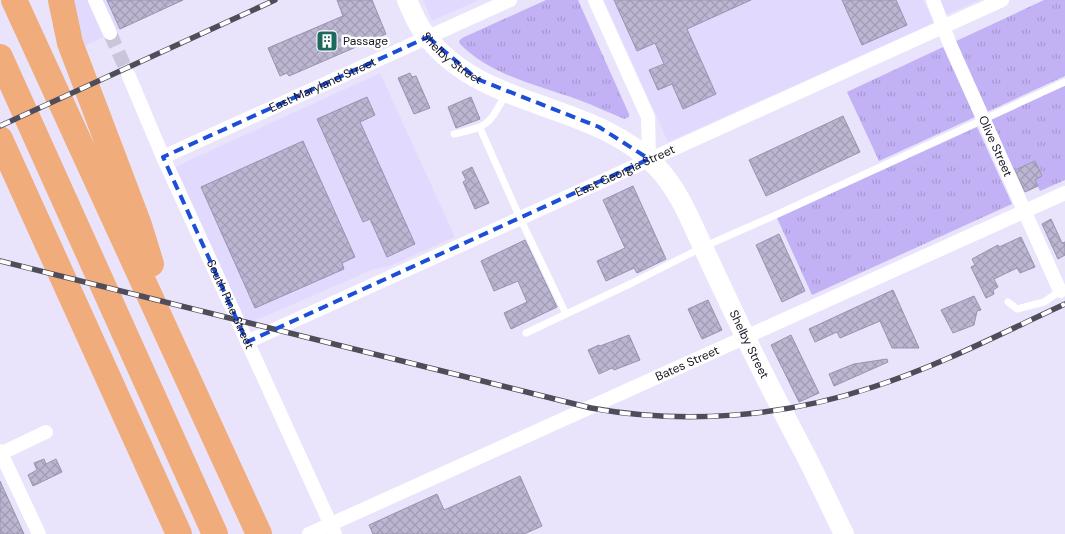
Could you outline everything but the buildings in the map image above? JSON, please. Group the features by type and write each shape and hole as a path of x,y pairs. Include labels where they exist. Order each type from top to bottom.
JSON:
{"highway":[{"path":"14,0 258,534"},
{"path":"61,0 70,43 139,225 183,367"},
{"path":"0,57 215,534"},
{"path":"0,139 177,534"},
{"path":"0,148 23,193"}],"main road":[{"name":"Shelby Street","path":"407,0 420,26 428,37 438,49 459,67 506,94 604,129 624,140 649,160 668,179 680,197 745,337 844,534"}],"street":[{"path":"95,0 110,33"},
{"name":"East Maryland Street","path":"163,158 510,0"},
{"path":"595,0 648,117 649,160"},
{"name":"Olive Street","path":"933,0 943,27 1060,291"},
{"name":"East Georgia Street","path":"247,342 1002,0"},
{"name":"South Pine Street","path":"128,74 163,158 332,529"},
{"name":"Bates Street","path":"308,534 332,529 745,337 1065,193"},
{"path":"39,534 0,453 46,432"}],"lane":[{"path":"526,333 632,283 703,246 769,218 1065,82"},
{"path":"454,134 480,128 489,122 506,94"},
{"path":"480,128 566,314"},
{"path":"1008,302 1017,310 1044,302 1060,291"}],"highlighted area":[{"path":"428,37 477,79 599,127 649,159 247,342 163,157"}],"shaded area":[{"path":"71,0 183,0 78,49"},
{"path":"423,0 479,0 432,21"},
{"path":"604,0 923,0 934,23 668,142"},
{"path":"939,0 980,0 946,15"},
{"path":"380,73 455,237 390,266 374,269 245,325 175,167"}],"green space":[{"path":"546,0 578,0 629,117 624,119 584,102 501,72 486,64 460,44 459,41 462,38"},
{"path":"1044,0 1065,0 1065,76 987,112 954,42"},
{"path":"943,47 975,117 879,161 847,92"},
{"path":"1065,85 1065,180 1040,191 1035,180 1042,176 1035,161 1014,170 991,119"},
{"path":"977,127 1012,204 812,295 777,218"}],"tunnel":[{"path":"110,33 128,74"}],"railway":[{"path":"0,126 275,0"},
{"path":"0,261 591,408 662,416 734,415 769,411 839,397 898,379 1065,304"}],"place":[{"name":"Passage","path":"327,41"}]}
